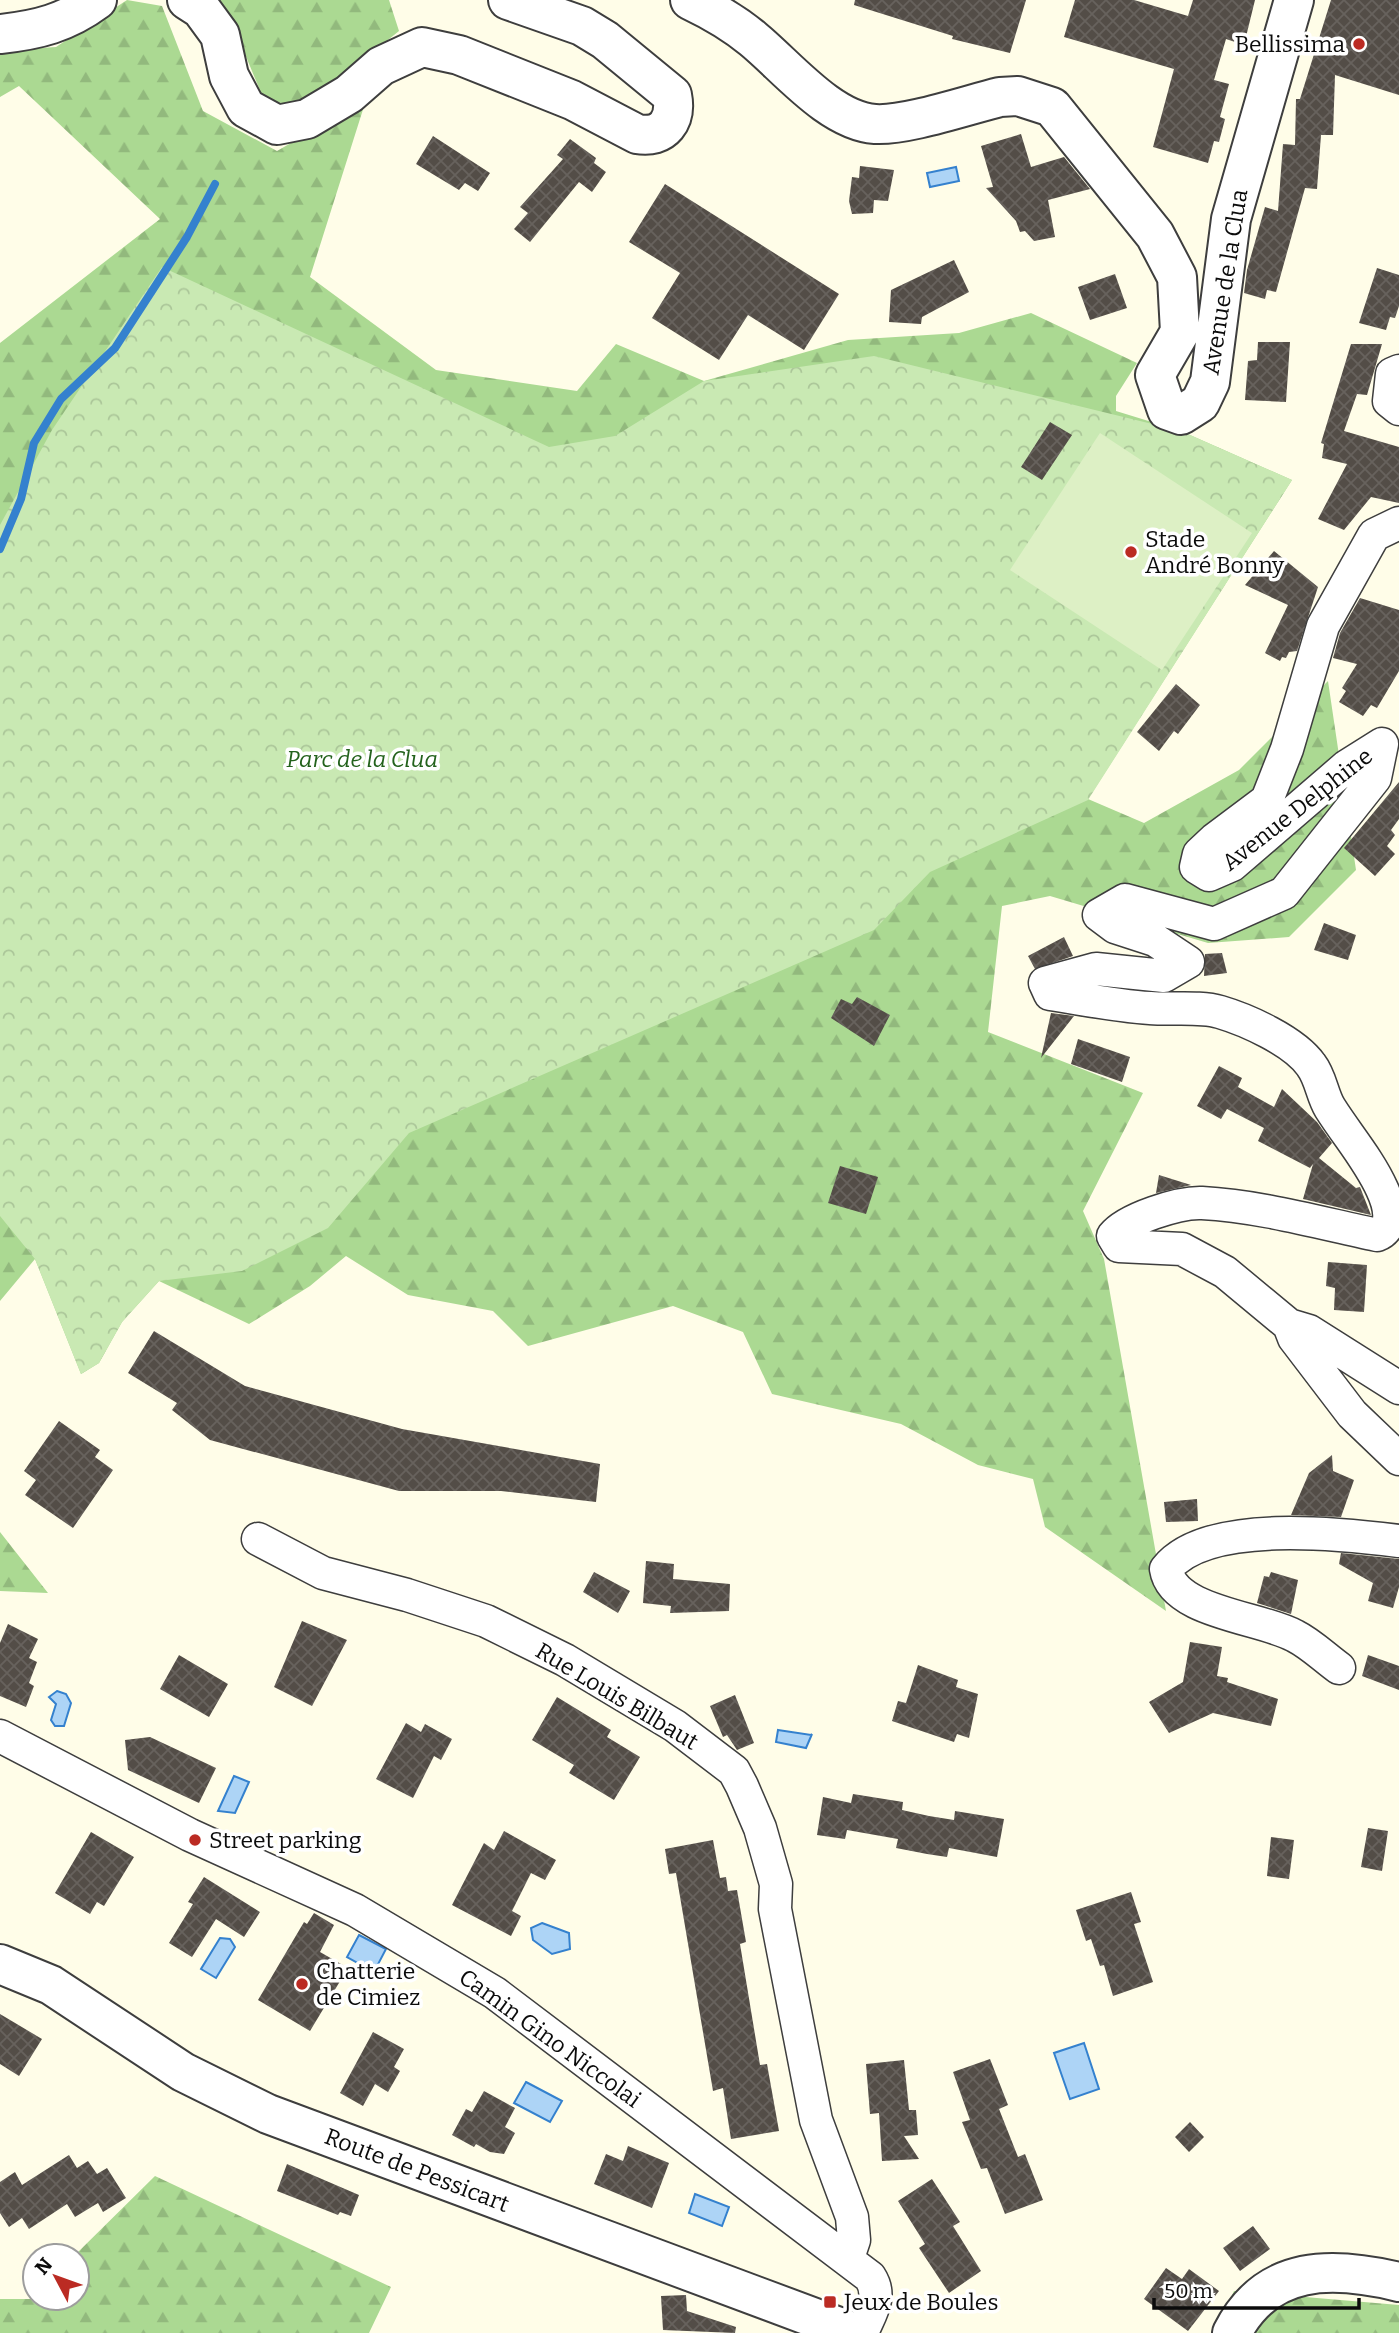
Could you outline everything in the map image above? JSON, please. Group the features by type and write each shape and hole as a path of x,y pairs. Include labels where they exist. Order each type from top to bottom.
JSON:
{"street":[{"path":"0,34 42,29 74,17 97,0"},
{"path":"187,0 201,9 220,35 229,76 246,108 277,125 307,119 349,93 381,66 422,47 459,55 560,95 637,134 648,136 664,130 672,121 672,95 605,40 582,26 508,0"},
{"name":"Avenue de la Clua","path":"690,0 717,13 752,38 818,97 846,115 874,124 1000,97 1018,96 1052,107 1155,235 1177,277 1180,332 1155,375 1167,410 1181,415 1200,403 1210,382 1231,219 1294,0"},
{"path":"1399,371 1392,374 1389,401 1399,409"},
{"name":"Avenue Delphine","path":"1399,523 1374,534 1324,626 1287,749 1267,800 1199,855 1196,867 1209,875 1232,865 1347,766 1382,744 1376,778 1284,893 1214,924 1125,900 1099,915 1115,928 1155,940 1188,962 1164,976 1096,970 1045,984 1050,994 1147,1008 1219,1012 1281,1039 1297,1049 1311,1064 1323,1085 1328,1105 1386,1196 1390,1215 1389,1225 1383,1232 1377,1235 1291,1217 1199,1203 1151,1214 1118,1229 1113,1236 1119,1246 1182,1249 1225,1272 1289,1325 1294,1338 1352,1414 1399,1459"},
{"path":"1289,1325 1315,1334 1399,1388"},
{"path":"1339,1668 1294,1636 1195,1602 1175,1588 1168,1580 1166,1569 1172,1560 1198,1547 1233,1537 1322,1532 1399,1541"},
{"name":"Rue Louis Bilbaut","path":"258,1539 323,1573 407,1595 486,1621 565,1660 675,1726 734,1771 760,1828 776,1884 775,1909 816,2120 852,2217 854,2240 848,2258"},
{"name":"Camin Gino Niccolai","path":"0,1736 190,1835 355,1910 495,1993 799,2225 848,2258 876,2287 877,2297 862,2333"},
{"name":"Route de Pessicart","path":"0,1964 51,1985 183,2072 268,2114 855,2333"},
{"path":"1233,2333 1243,2312 1262,2292 1287,2280 1314,2273 1352,2274 1399,2282"}],"green space":[{"name":"Parc de la Clua","path":"127,0 162,6 203,111 277,151 366,100 310,277 436,370 577,391 616,344 704,381 848,340 959,333 1031,313 1137,363 1116,396 1116,411 1181,431 1292,480 1088,799 1144,823 1239,770 1328,681 1356,870 1289,937 1208,943 1050,896 1002,906 988,1032 1143,1093 1083,1211 1104,1259 1166,1611 1045,1527 1033,1479 978,1465 901,1424 772,1394 743,1332 673,1306 528,1346 493,1311 408,1295 346,1256 310,1286 249,1324 159,1281 122,1322 99,1363 81,1374 35,1259 0,1301 0,343 160,219 19,86 0,97 0,51 56,47"},
{"path":"211,0 389,0 399,31 305,107 264,100 228,13"},
{"name":"Parc de la Clua","path":"162,267 549,447 615,436 704,381 874,356 1181,431 1292,480 1088,800 930,872 874,930 409,1133 328,1228 242,1271 159,1281 122,1322 99,1363 81,1374 35,1259 0,1216 0,525 52,430"},
{"name":"Stade André Bonny","path":"1100,433 1252,533 1162,670 1010,570"},
{"path":"0,1532 48,1593 0,1591"},
{"path":"155,2176 391,2287 369,2333 0,2333 0,2299 21,2299 21,2312 91,2312 91,2242 88,2242"},
{"path":"1234,2291 1399,2305 1399,2333 1214,2333"}],"water":[{"path":"956,167 959,181 930,187 927,173"},
{"path":"57,1691 66,1694 71,1703 64,1726 55,1726 51,1720 56,1704 49,1697"},
{"path":"778,1730 812,1734 806,1748 776,1742"},
{"path":"234,1776 249,1782 235,1813 218,1811"},
{"path":"542,1923 569,1933 570,1949 552,1954 533,1940 531,1928"},
{"path":"359,1935 386,1949 374,1972 347,1957"},
{"path":"220,1938 230,1939 235,1947 216,1978 201,1969"},
{"path":"1084,2043 1099,2089 1070,2099 1054,2053"},
{"path":"526,2082 562,2101 550,2122 514,2103"},
{"path":"695,2194 729,2207 722,2226 689,2213"}],"building":[{"path":"855,0 1026,0 1010,53 952,39 953,36 854,5"},
{"path":"1075,0 1134,0 1188,16 1193,0 1255,0 1244,45 1226,39 1214,80 1229,84 1220,117 1225,119 1219,142 1214,141 1208,163 1153,147 1174,69 1064,37"},
{"path":"1331,0 1399,0 1399,95 1335,75 1333,135 1321,135 1317,189 1305,188 1276,292 1267,290 1265,299 1244,293 1247,270 1265,207 1278,211 1283,144 1295,145 1296,99 1300,99"},
{"path":"1021,134 1031,167 1064,157 1090,189 1048,200 1055,237 1034,241 1025,231 1020,232 1016,221 986,188 993,187 981,146"},
{"path":"433,136 490,173 478,191 465,183 459,190 416,164"},
{"path":"570,139 596,158 594,163 606,172 592,192 579,182 530,242 514,229 528,213 520,207 563,159 557,155"},
{"path":"860,166 894,170 888,201 874,200 873,213 852,214 849,201 852,177 859,178"},
{"path":"665,184 839,294 804,350 748,315 719,360 652,318 680,273 629,242"},
{"path":"954,260 969,292 922,317 921,324 889,322 891,290"},
{"path":"1377,268 1399,275 1399,306 1395,318 1390,317 1386,330 1359,323"},
{"path":"1115,274 1127,308 1090,320 1078,287"},
{"path":"1258,342 1290,342 1286,402 1245,400 1248,361 1257,360"},
{"path":"1351,344 1382,344 1367,395 1357,394 1344,431 1399,447 1399,503 1371,497 1344,530 1318,519 1347,464 1322,458 1324,444 1321,443"},
{"path":"1050,422 1072,435 1042,480 1021,467"},
{"path":"1274,551 1318,587 1297,651 1289,652 1286,658 1282,657 1280,661 1265,653 1288,605 1245,585"},
{"path":"1360,598 1399,610 1399,671 1377,708 1371,705 1363,716 1339,702 1346,691 1342,688 1357,664 1333,658 1340,633"},
{"path":"1176,684 1200,705 1178,734 1174,731 1159,751 1137,732"},
{"path":"1399,782 1399,819 1391,830 1395,835 1387,846 1395,854 1375,876 1344,848"},
{"path":"1324,923 1356,935 1348,960 1314,950"},
{"path":"1064,937 1073,956 1035,969 1028,956"},
{"path":"1222,953 1227,973 1204,976 1205,954"},
{"path":"857,997 890,1015 874,1046 831,1018 841,999 852,1004"},
{"path":"1051,1013 1074,1016 1041,1058"},
{"path":"1078,1039 1130,1057 1122,1082 1071,1064"},
{"path":"1219,1066 1242,1078 1238,1087 1274,1107 1282,1089 1317,1122 1332,1143 1319,1158 1356,1188 1360,1187 1371,1215 1303,1199 1313,1164 1310,1168 1258,1141 1264,1128 1227,1109 1221,1119 1197,1106"},
{"path":"840,1166 878,1177 866,1214 828,1203"},
{"path":"1159,1175 1191,1185 1156,1193"},
{"path":"1328,1262 1367,1265 1364,1312 1334,1310 1335,1288 1326,1286"},
{"path":"154,1331 245,1386 402,1429 600,1464 596,1502 501,1491 399,1491 210,1440 172,1410 177,1403 128,1373"},
{"path":"59,1421 100,1450 95,1457 113,1470 73,1528 25,1495 36,1480 24,1471"},
{"path":"1332,1455 1333,1471 1354,1480 1341,1517 1291,1515 1309,1473"},
{"path":"1197,1499 1198,1521 1166,1522 1164,1502"},
{"path":"1341,1553 1399,1559 1399,1587 1393,1608 1368,1601 1373,1583 1339,1564"},
{"path":"646,1561 674,1564 673,1579 730,1584 729,1611 670,1613 671,1606 643,1603"},
{"path":"594,1572 630,1591 618,1613 583,1592"},
{"path":"1271,1572 1298,1580 1291,1614 1257,1603 1264,1576 1269,1577"},
{"path":"302,1621 347,1640 312,1706 274,1687"},
{"path":"8,1624 38,1639 29,1658 37,1662 29,1683 34,1686 26,1707 0,1696 0,1643"},
{"path":"1190,1642 1222,1647 1217,1676 1278,1699 1271,1726 1213,1713 1169,1733 1149,1702 1183,1682"},
{"path":"179,1655 228,1684 209,1717 160,1689"},
{"path":"1368,1655 1399,1666 1399,1690 1362,1676"},
{"path":"918,1665 958,1680 956,1687 978,1694 969,1738 957,1734 954,1742 892,1721 898,1701 906,1703"},
{"path":"735,1695 754,1743 737,1750 727,1735 723,1737 710,1706"},
{"path":"557,1697 611,1730 607,1737 640,1757 614,1800 569,1773 574,1765 532,1740"},
{"path":"406,1723 421,1732 425,1724 452,1739 441,1760 434,1756 413,1798 376,1779"},
{"path":"150,1737 216,1768 199,1803 128,1770 125,1740"},
{"path":"853,1794 903,1802 902,1810 929,1816 954,1820 955,1811 1004,1819 997,1857 949,1848 947,1857 927,1854 896,1848 898,1839 847,1830 845,1839 817,1835 823,1797 851,1803"},
{"path":"1368,1828 1388,1831 1382,1871 1361,1867"},
{"path":"504,1831 556,1860 545,1880 531,1873 512,1911 521,1916 511,1936 452,1905 484,1843 494,1850"},
{"path":"91,1832 134,1857 104,1906 97,1902 90,1914 55,1893"},
{"path":"1271,1837 1294,1840 1289,1879 1267,1876"},
{"path":"713,1840 720,1878 726,1877 728,1891 737,1890 746,1942 740,1944 760,2065 767,2064 779,2131 731,2139 723,2088 713,2091 676,1873 669,1874 665,1849"},
{"path":"204,1877 260,1912 244,1937 216,1919 192,1957 169,1943 193,1904 188,1902"},
{"path":"1131,1892 1141,1922 1134,1924 1153,1982 1113,1996 1104,1965 1100,1966 1091,1939 1086,1941 1076,1910"},
{"name":"Chatterie de Cimiez","path":"314,1913 334,1925 320,1952 348,1968 310,2031 258,2000 304,1922 307,1924"},
{"path":"0,2014 42,2039 19,2076 0,2064"},
{"path":"373,2032 404,2049 394,2067 400,2071 388,2092 375,2084 363,2106 340,2093"},
{"path":"990,2059 1008,2105 999,2109 1018,2157 1025,2154 1043,2200 1005,2214 987,2168 981,2169 962,2122 970,2120 953,2072"},
{"path":"904,2060 909,2110 916,2110 918,2135 904,2136 919,2159 882,2161 879,2113 870,2114 866,2064"},
{"path":"484,2091 515,2108 505,2127 515,2133 504,2154 490,2152 476,2144 474,2147 452,2135 466,2109 472,2112"},
{"path":"1190,2122 1204,2137 1189,2152 1175,2137"},
{"path":"628,2146 669,2163 652,2208 594,2184 606,2154 623,2161"},
{"path":"69,2155 77,2168 88,2161 97,2174 107,2168 126,2198 103,2212 98,2203 75,2217 67,2204 29,2229 22,2218 9,2227 0,2213 0,2182 15,2172 22,2185"},
{"path":"287,2164 359,2195 351,2216 340,2212 338,2215 277,2191"},
{"path":"932,2179 960,2222 953,2226 981,2271 949,2293 919,2248 925,2244 898,2201"},
{"path":"1253,2226 1270,2249 1240,2271 1223,2248"},
{"path":"1166,2268 1182,2279 1189,2269 1219,2291 1188,2331 1144,2299"},
{"path":"686,2295 687,2311 736,2327 735,2333 663,2330 661,2296"}],"waterway":[{"path":"0,549 21,499 34,443 61,399 115,348 187,237 215,184"}],"place":[{"name":"Bellissima","path":"1359,44"},
{"name":"Stade André Bonny","path":"1131,552"},
{"name":"Street parking","path":"195,1840"},
{"name":"Chatterie de Cimiez","path":"302,1984"},
{"name":"Jeux de Boules","path":"830,2302"}]}
